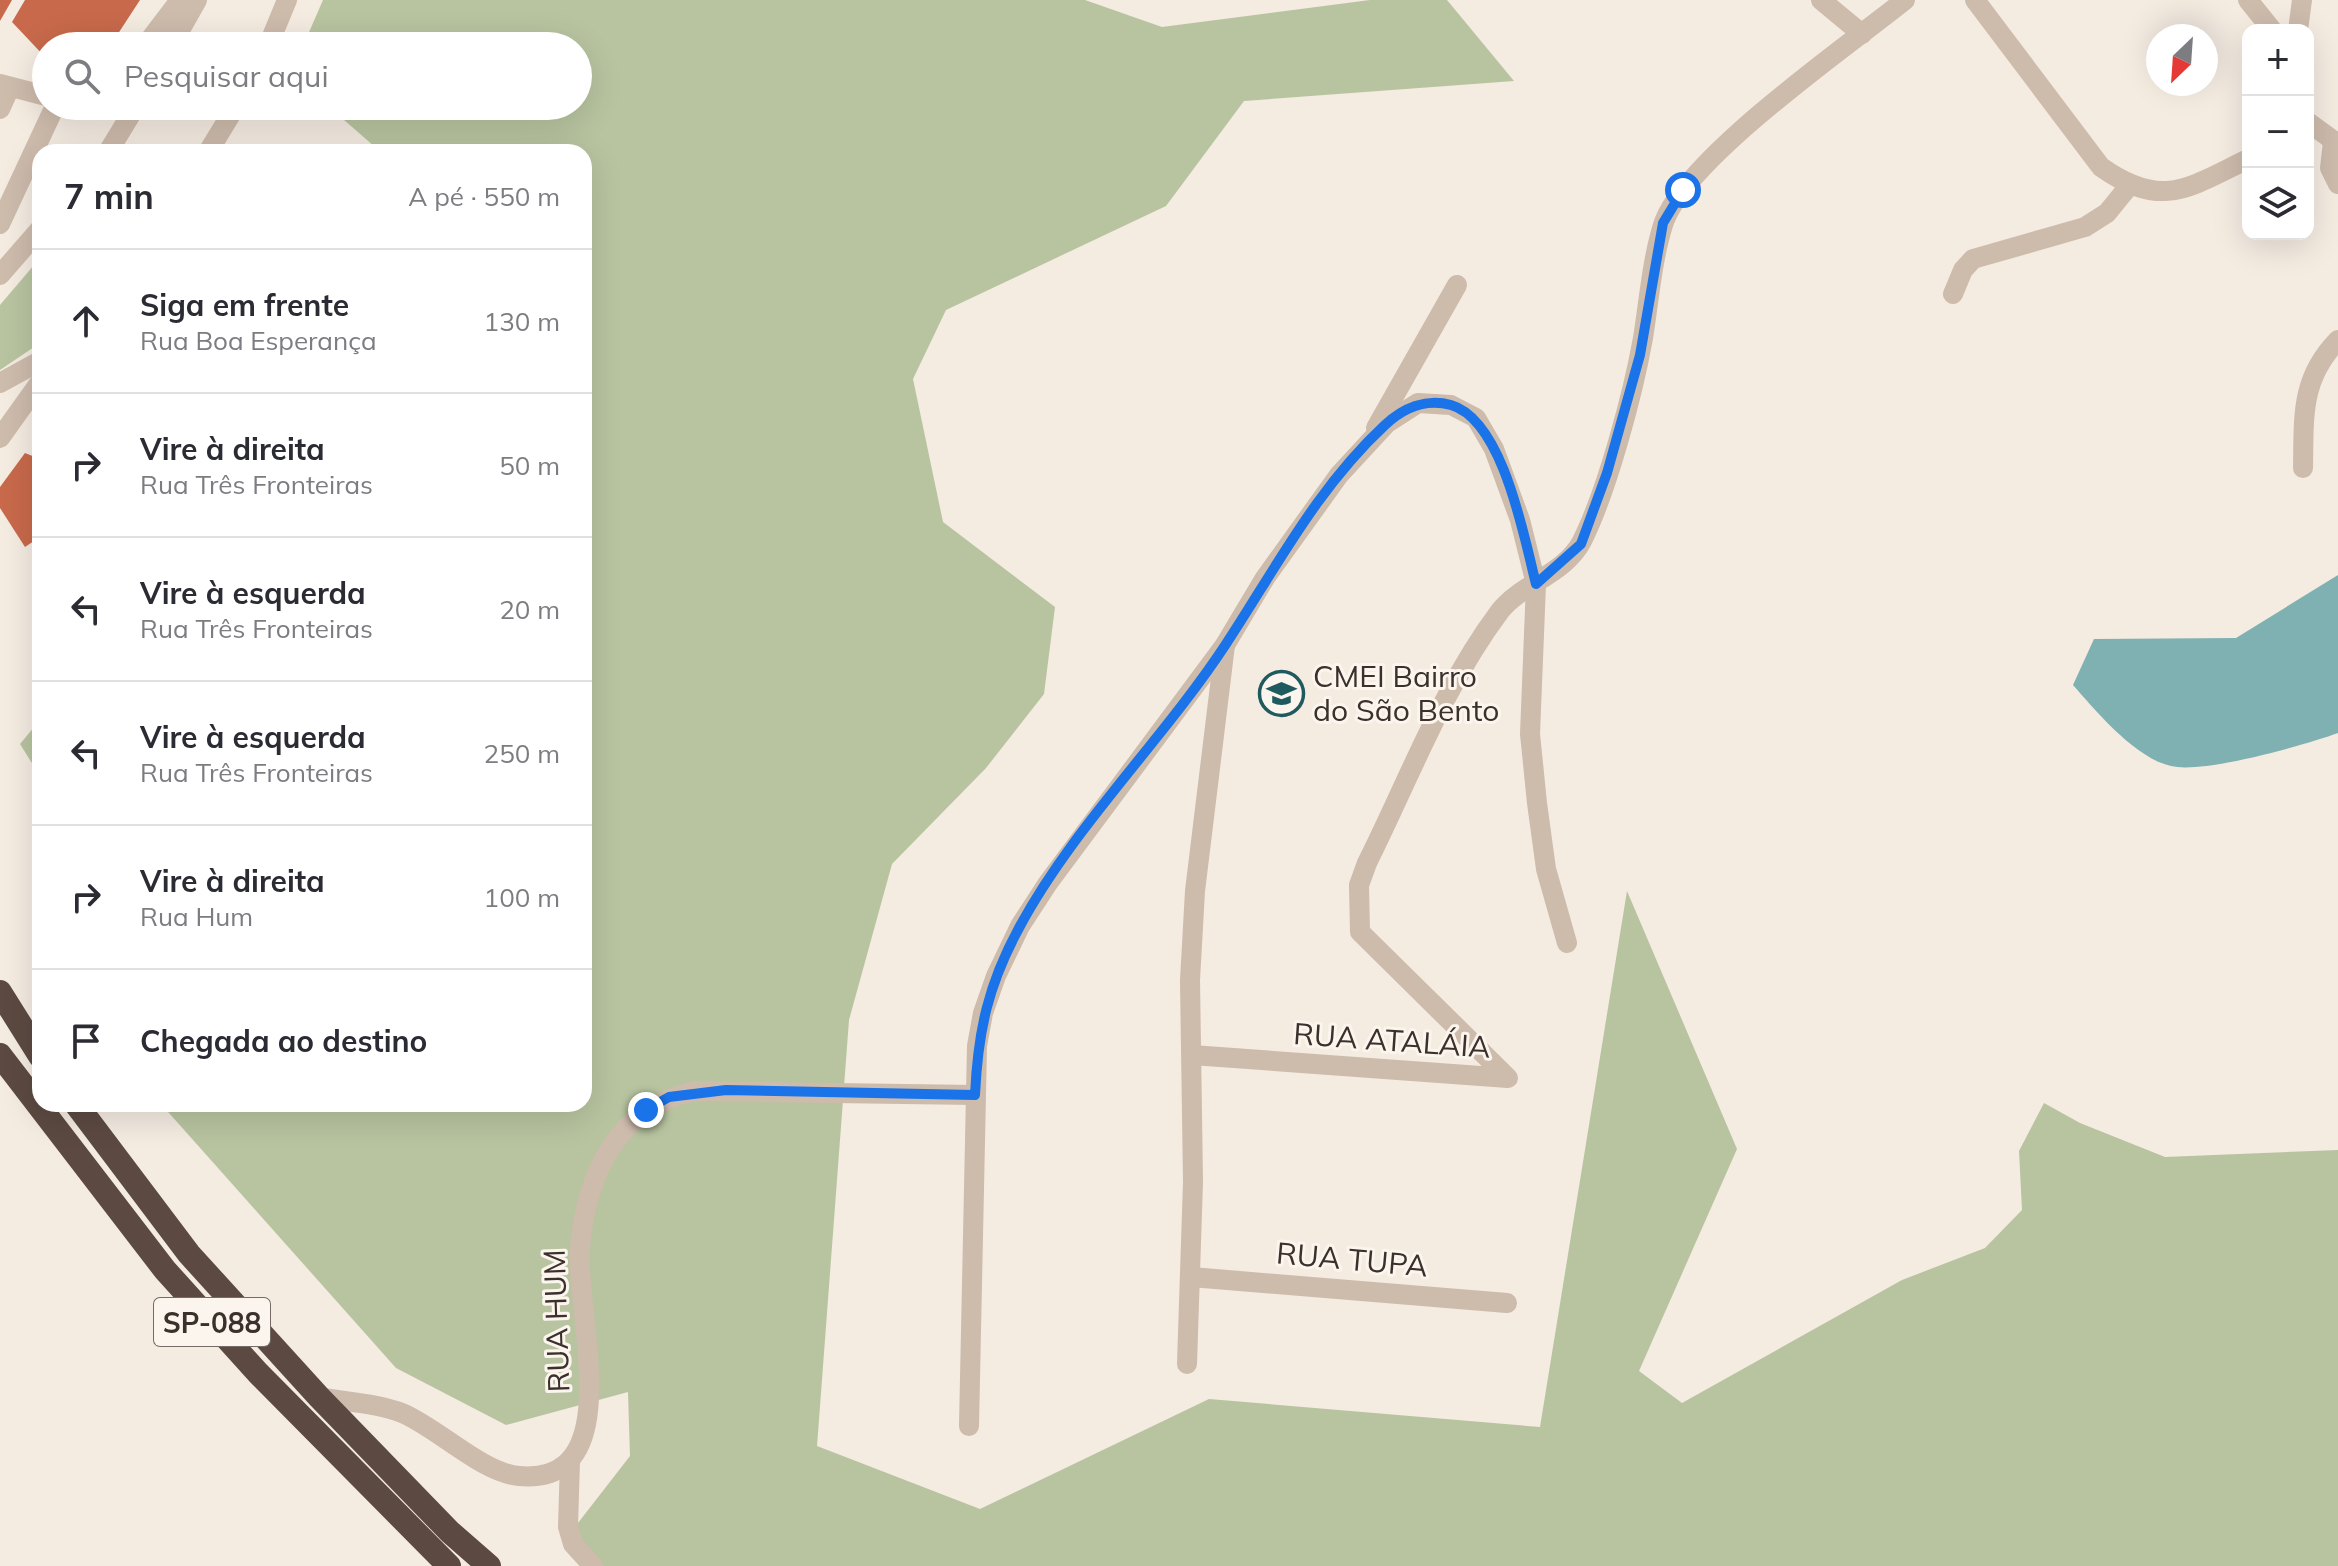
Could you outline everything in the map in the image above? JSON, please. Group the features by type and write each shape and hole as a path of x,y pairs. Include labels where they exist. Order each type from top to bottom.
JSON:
{"highway":[{"path":"0,992 32,1043"},
{"name":"SP-088","path":"0,1055 32,1097"},
{"name":"SP-088","path":"44,1112 165,1270 258,1373 449,1566"},
{"name":"SP-088","path":"82,1112 189,1254 319,1397 450,1532 489,1566"}],"street":[{"path":"156,32 180,0"},
{"path":"179,32 197,0"},
{"path":"274,32 287,0"},
{"path":"1821,0 1862,34"},
{"path":"1536,584 1581,544 1607,473 1640,355 1663,223 1705,164 1905,0"},
{"path":"1975,0 2101,167 2129,186 2150,192 2174,191 2242,162"},
{"path":"2248,0 2267,24"},
{"path":"2299,24 2302,0"},
{"path":"0,109 5,85 32,92"},
{"path":"37,144 48,120"},
{"path":"113,144 127,120"},
{"path":"213,144 227,120"},
{"path":"2314,130 2335,143 2330,168 2338,184"},
{"path":"0,224 32,155"},
{"path":"1953,294 1963,270 1973,259 2085,227 2107,213 2129,186"},
{"path":"0,275 32,238"},
{"path":"1368,444 1457,285"},
{"path":"2303,468 2304,411 2312,372 2338,340"},
{"path":"0,383 32,365"},
{"path":"0,438 32,393"},
{"path":"969,1426 975,1095 983,1013 1020,926 1074,846 1225,645 1298,528 1387,423 1418,403 1451,405 1476,418 1508,482 1536,584 1530,734 1546,869 1567,943"},
{"name":"RUA ATALÁIA","path":"1192,1055 1508,1078 1360,932 1359,885 1367,863 1473,650 1503,607 1536,584"},
{"path":"1187,1364 1191,1277 1195,891 1225,645"},
{"name":"RUA HUM","path":"570,1461 581,1443 590,1415 580,1248 590,1192 606,1153 629,1124 669,1097 696,1091 975,1095"},
{"name":"RUA TUPA","path":"1191,1277 1507,1303"},
{"path":"319,1397 400,1412 439,1432 481,1461 516,1477 544,1476 570,1461"},
{"path":"570,1461 568,1527 573,1544 593,1566"}],"green space":[{"path":"323,0 1085,0 1162,27 1370,0 1447,0 1514,81 1244,101 1166,206 946,310 913,379 943,522 1055,607 1044,694 986,768 892,864 849,1020 817,1446 980,1509 1209,1399 1540,1427 1627,891 1737,1149 1639,1371 1682,1403 1902,1280 1985,1248 2022,1210 2019,1151 2044,1103 2080,1123 2165,1157 2338,1150 2338,1566 603,1566 571,1532 630,1456 628,1392 506,1425 396,1368 168,1112 592,1112 592,144 372,144 344,120 592,120 592,32 309,32"},
{"path":"32,267 32,348 0,370 0,305"},
{"path":"32,730 32,763 20,744"}],"water":[{"path":"2338,575 2338,733 2230,762 2171,766 2130,744 2073,685 2094,639 2236,638"}],"building":[{"path":"0,0 12,0 0,21"},
{"path":"25,0 140,0 119,32 32,32 32,43 12,22"},
{"path":"25,453 32,456 32,542 25,547 0,508 0,487"}],"place":[{"name":"CMEI Bairro do São Bento","path":"1282,693"}],"route":[{"path":"646,1110 669,1097 696,1091 975,1095 977,1046 983,1013 996,976 1020,926 1119,785 1225,645 1298,528 1339,475 1387,423 1418,403 1451,405 1476,418 1508,482 1536,584 1581,544 1607,473 1640,355 1663,223 1683,190"}]}
